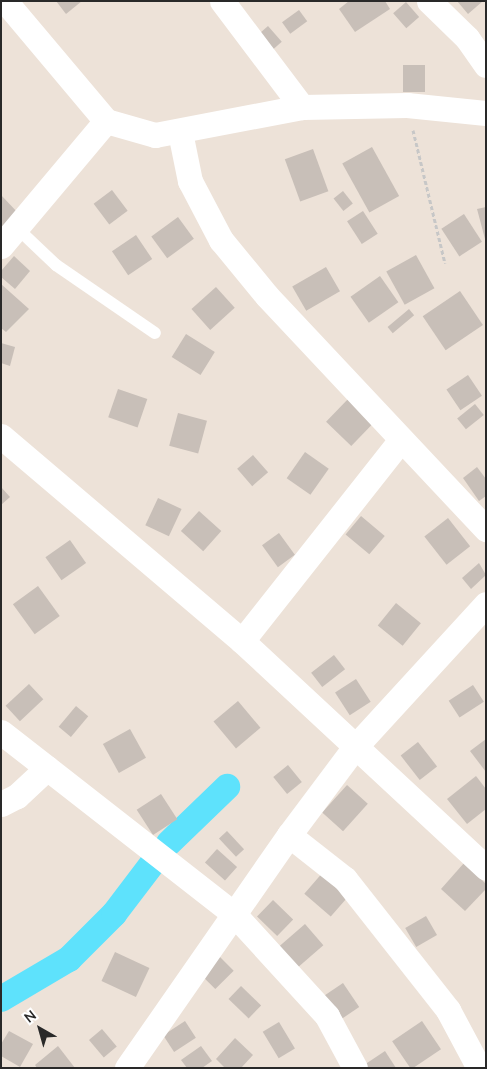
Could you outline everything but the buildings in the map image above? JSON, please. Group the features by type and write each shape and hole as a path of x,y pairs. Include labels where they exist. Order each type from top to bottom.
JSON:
{"street":[{"path":"5,1 106,121 155,135 180,132 302,107 407,105 486,113"},
{"path":"222,1 302,107"},
{"path":"429,1 467,38 486,65"},
{"path":"9,237 106,121"},
{"path":"180,132 190,181 221,240 267,296 486,529"},
{"path":"1,436 242,641 354,748 486,868"},
{"path":"242,641 401,440"},
{"path":"127,1068 289,835 354,748 486,604"},
{"path":"1,732 234,914 327,1016 356,1068"},
{"path":"1,804 18,796 47,768"},
{"path":"289,835 345,879 448,1010 479,1068"}],"lane":[{"path":"9,237 56,265 155,333"}],"path":[{"path":"407,105 445,263"}],"waterway":[{"path":"169,843 227,787"},
{"path":"1,999 69,959 114,914 152,864"}]}
